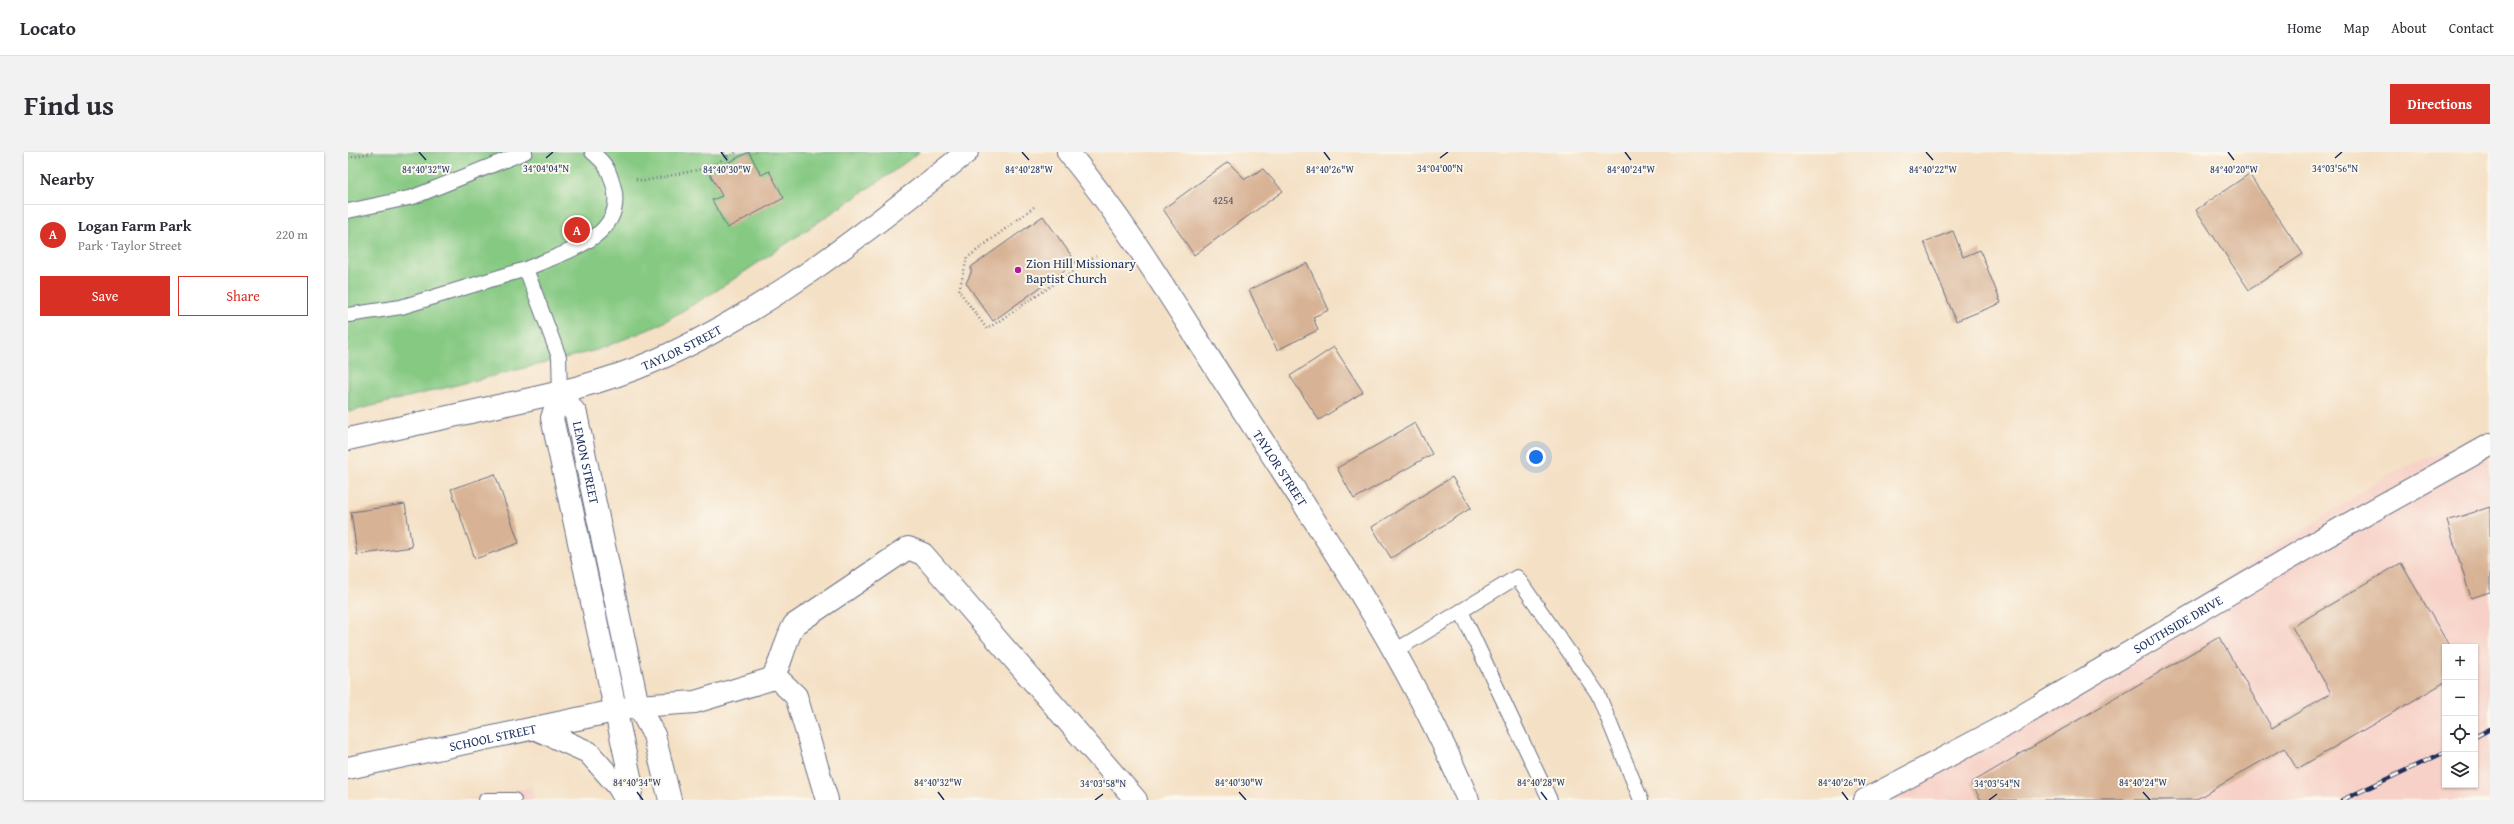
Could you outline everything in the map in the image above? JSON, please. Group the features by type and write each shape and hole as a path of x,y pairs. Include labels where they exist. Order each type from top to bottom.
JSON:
{"street":[{"name":"TAYLOR STREET","path":"348,439 560,393 652,362 720,328 803,275 876,223 968,152"},
{"name":"TAYLOR STREET","path":"1068,152 1128,230 1310,514 1393,652 1445,744 1468,800"},
{"name":"LEMON STREET","path":"560,393 576,414 638,706 654,735 670,800"},
{"name":"LEMON STREET","path":"560,393 552,418 632,786 628,800"},
{"name":"SOUTHSIDE DRIVE","path":"1865,800 1991,734 2306,548 2490,445"},
{"path":"827,800 796,696 774,675 785,640 794,625 908,548 915,549 923,554 1136,800"},
{"name":"SCHOOL STREET","path":"348,768 616,710 638,706 695,702 740,690 771,679 774,675"},
{"path":"534,728 588,752 618,786 628,800"}],"lane":[{"path":"348,211 413,197 525,152"},
{"path":"348,315 401,307 526,269 591,240 607,226 615,212 616,196 607,164 592,152"},
{"path":"526,269 559,357 560,393"},
{"path":"1393,652 1517,577 1598,694 1641,800"},
{"path":"1461,611 1550,800"},
{"path":"486,800 514,800"}],"path":[{"path":"348,158 374,152"},
{"path":"724,152 729,161"},
{"path":"634,175 640,182 707,168 736,152"},
{"path":"1034,207 967,258 959,290 987,329 1096,256"}],"shaded area":[{"path":"2490,433 2490,800 1859,800 1952,754 2393,472"},
{"path":"532,787 535,800 462,800"}],"green space":[{"path":"348,152 919,152 894,171 719,289 657,326 597,350 348,412"}],"building":[{"path":"749,152 761,175 769,171 784,198 727,228 712,200 722,196 709,172"},
{"path":"1228,162 1245,179 1263,169 1283,191 1194,255 1163,209"},
{"path":"2249,174 2303,254 2249,290 2196,210"},
{"name":"Zion Hill Missionary Baptist Church","path":"1043,216 1076,262 993,321 966,283 971,273 971,267"},
{"path":"1953,231 1963,257 1980,250 2001,303 1956,321 1924,242"},
{"path":"1307,263 1329,310 1313,317 1318,330 1277,350 1249,290"},
{"path":"1334,347 1363,392 1319,420 1290,376"},
{"path":"1415,423 1432,454 1354,499 1337,468"},
{"path":"495,474 519,543 475,559 451,489"},
{"path":"1452,477 1471,508 1391,558 1372,527"},
{"path":"405,504 412,547 357,555 351,512"},
{"path":"2490,507 2490,592 2471,598 2447,521"},
{"path":"2401,563 2448,644 2442,644 2442,684 2297,769 2284,748 2195,800 1981,800 1971,783 2219,637 2272,728 2331,693 2292,627"}],"railway":[{"path":"2478,735 2490,729"},
{"path":"2342,800 2442,753"}],"place":[{"name":"Logan Farm Park","path":"577,230"},
{"name":"Zion Hill Missionary Baptist Church","path":"1018,270"}]}
